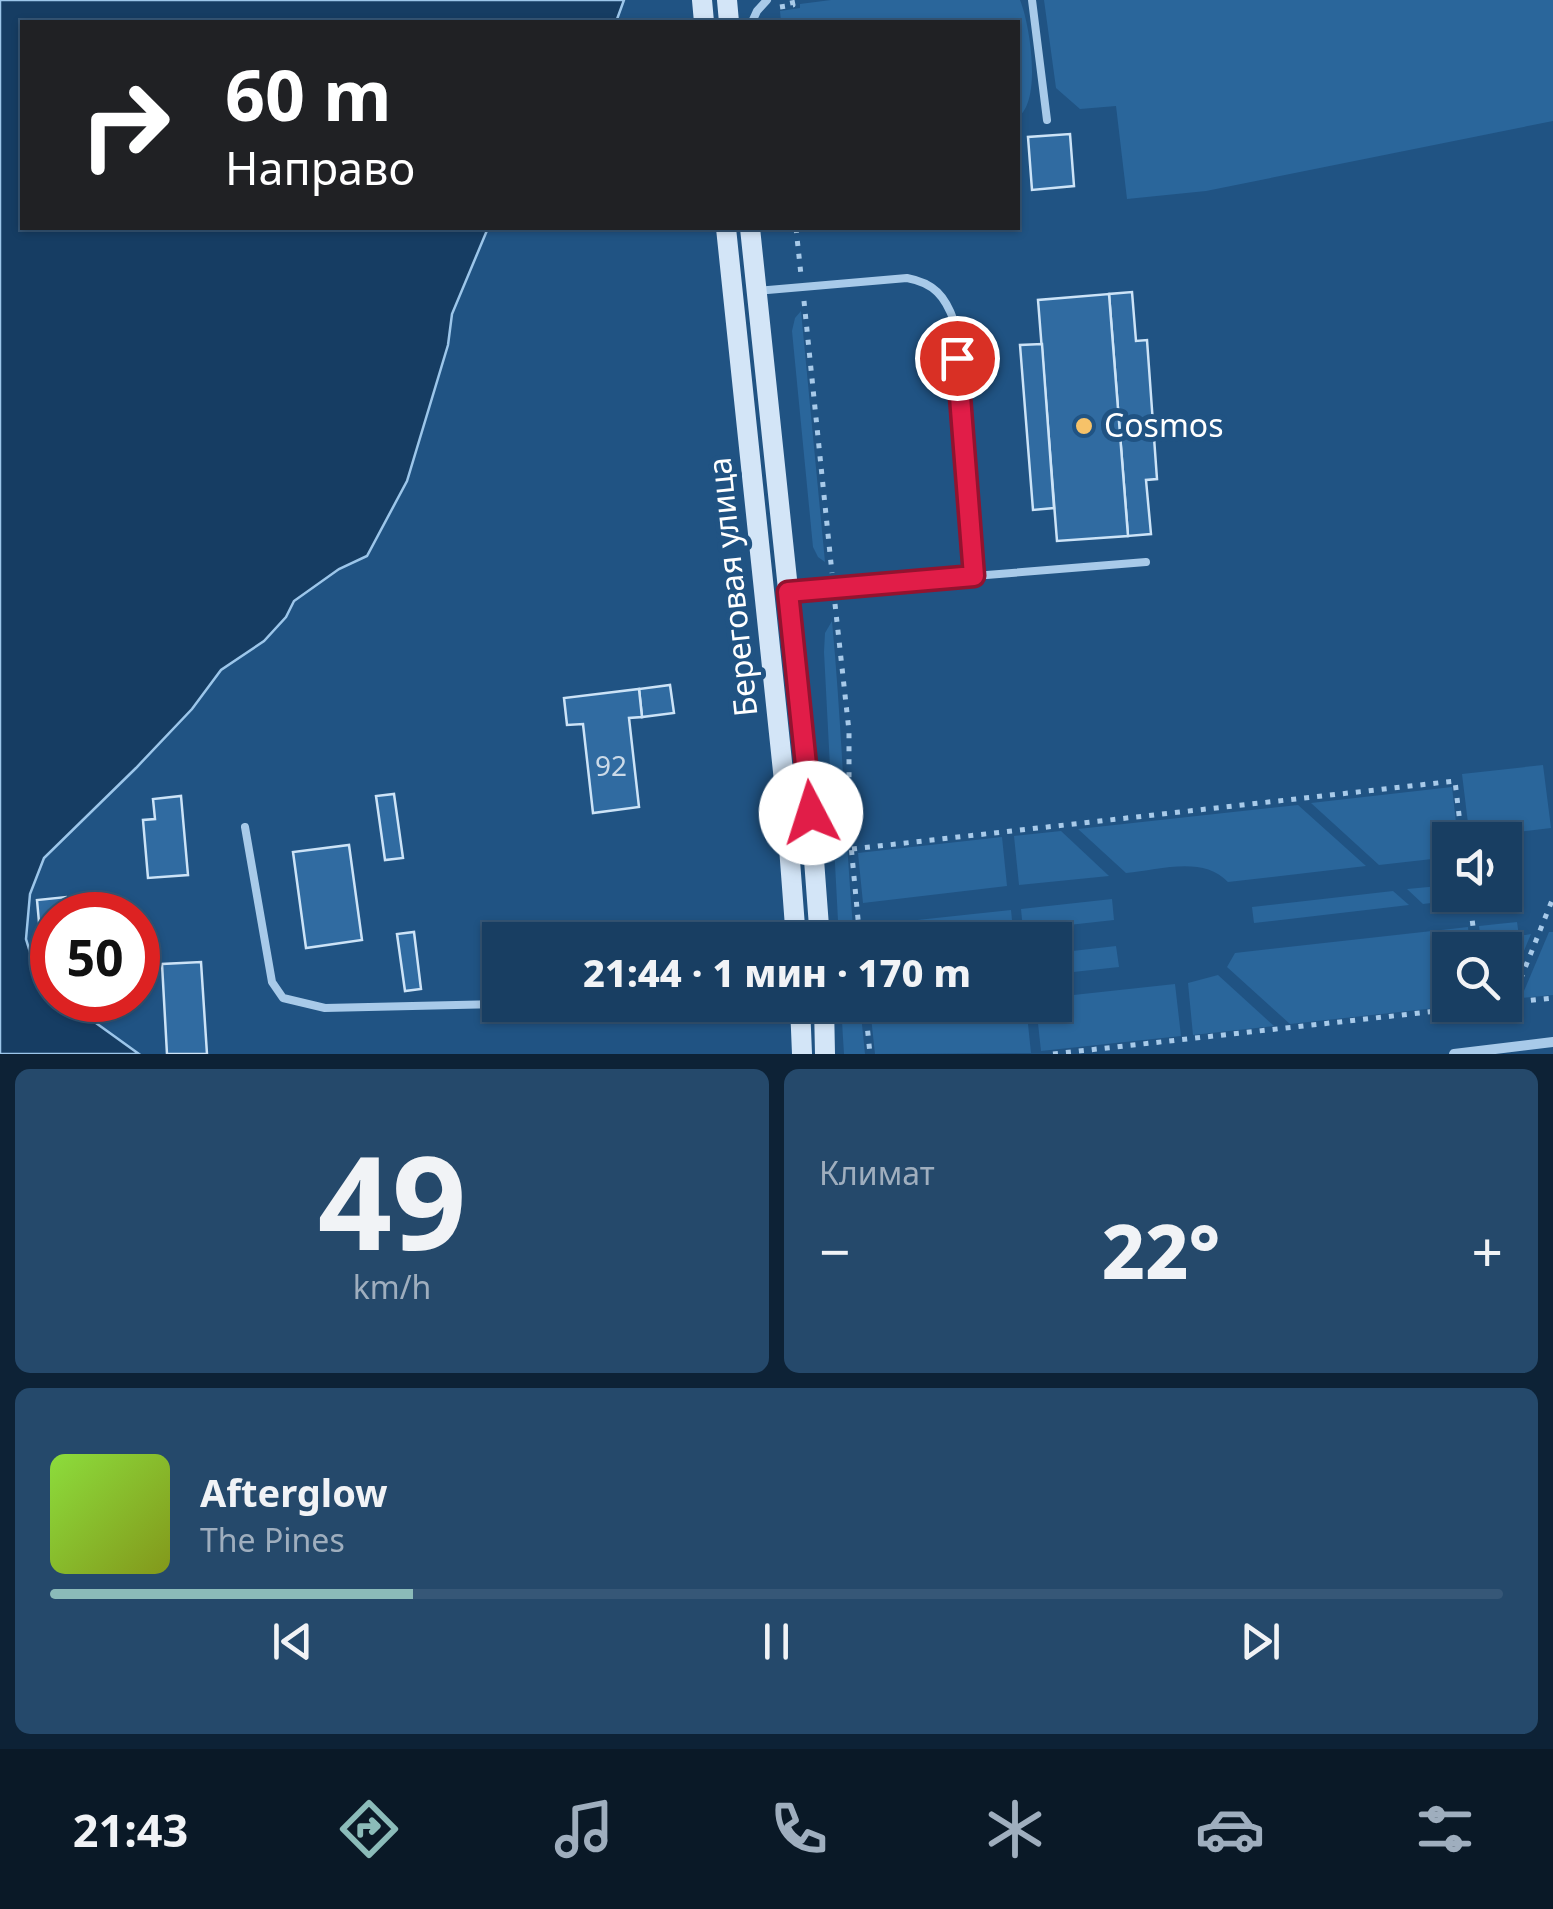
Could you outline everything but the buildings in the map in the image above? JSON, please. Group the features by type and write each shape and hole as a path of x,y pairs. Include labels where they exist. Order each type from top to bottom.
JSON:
{"main road":[{"name":"Береговая улица","path":"726,230 784,782 795,922"},
{"name":"Береговая улица","path":"754,230 819,922"},
{"path":"801,1022 802,1054"},
{"path":"824,1022 825,1054"}],"street":[{"path":"1454,1054 1553,1042"}],"lane":[{"path":"1032,0 1047,120"},
{"path":"757,291 907,278 925,282 938,291 954,322 974,576"},
{"path":"788,592 1146,562"},
{"path":"245,827 272,982 283,998 325,1008 482,1004"}],"path":[{"path":"852,849 1455,781 1460,822"},
{"path":"1522,970 1553,898"},
{"path":"1522,1001 1553,998"},
{"path":"1053,1054 1432,1012"},
{"path":"867,1022 870,1054"}],"shaded area":[{"path":"0,0 624,0 617,20 20,20 20,230 487,230 452,314 448,345 407,481 367,556 339,569 294,601 286,617 264,641 221,670 192,709 44,858 30,892 26,939 30,952 30,1022 95,1022 139,1054 0,1054"},
{"path":"831,0 1020,0 1032,62 1025,108 1020,114 1020,20 781,20 780,11 800,8 800,4"},
{"path":"1044,0 1553,0 1553,121 1206,191 1127,199 1116,106 1080,109 1056,88"},
{"path":"801,311 825,562 813,547 792,331"},
{"path":"832,621 853,922 838,922 825,633"},
{"path":"1543,765 1551,828 1522,831 1522,822 1468,822 1462,774"},
{"path":"1452,787 1456,822 1432,822 1432,859 1379,865 1311,803"},
{"path":"1298,805 1366,866 1228,882 1218,874 1193,866 1126,873 1078,829"},
{"path":"1061,831 1109,876 1019,885 1014,836"},
{"path":"1002,837 1007,886 863,903 858,853"},
{"path":"1432,887 1432,903 1423,904 1407,889"},
{"path":"1393,891 1409,905 1254,923 1252,907"},
{"path":"1112,899 1114,920 1072,925 1022,922 1021,909"},
{"path":"1011,910 1012,922 898,922"},
{"path":"1517,922 1518,932 1480,932 1479,926"},
{"path":"1468,927 1468,932 1432,932 1432,1008 1290,1024 1227,967 1235,953"},
{"path":"1549,932 1553,932 1553,995 1522,996"},
{"path":"1531,934 1522,955 1522,936"},
{"path":"1116,946 1119,967 1072,972 1072,951"},
{"path":"1218,975 1274,1026 1193,1035 1188,983"},
{"path":"1175,984 1181,1036 1041,1051 1038,1022 1072,1022 1072,995"},
{"path":"842,1022 862,1022 865,1054 844,1054"},
{"path":"872,1022 1028,1022 1031,1053 875,1054"}],"place":[{"name":"Cosmos","path":"1084,426"}],"route":[{"path":"811,813 788,592 974,576 957,358"}]}
